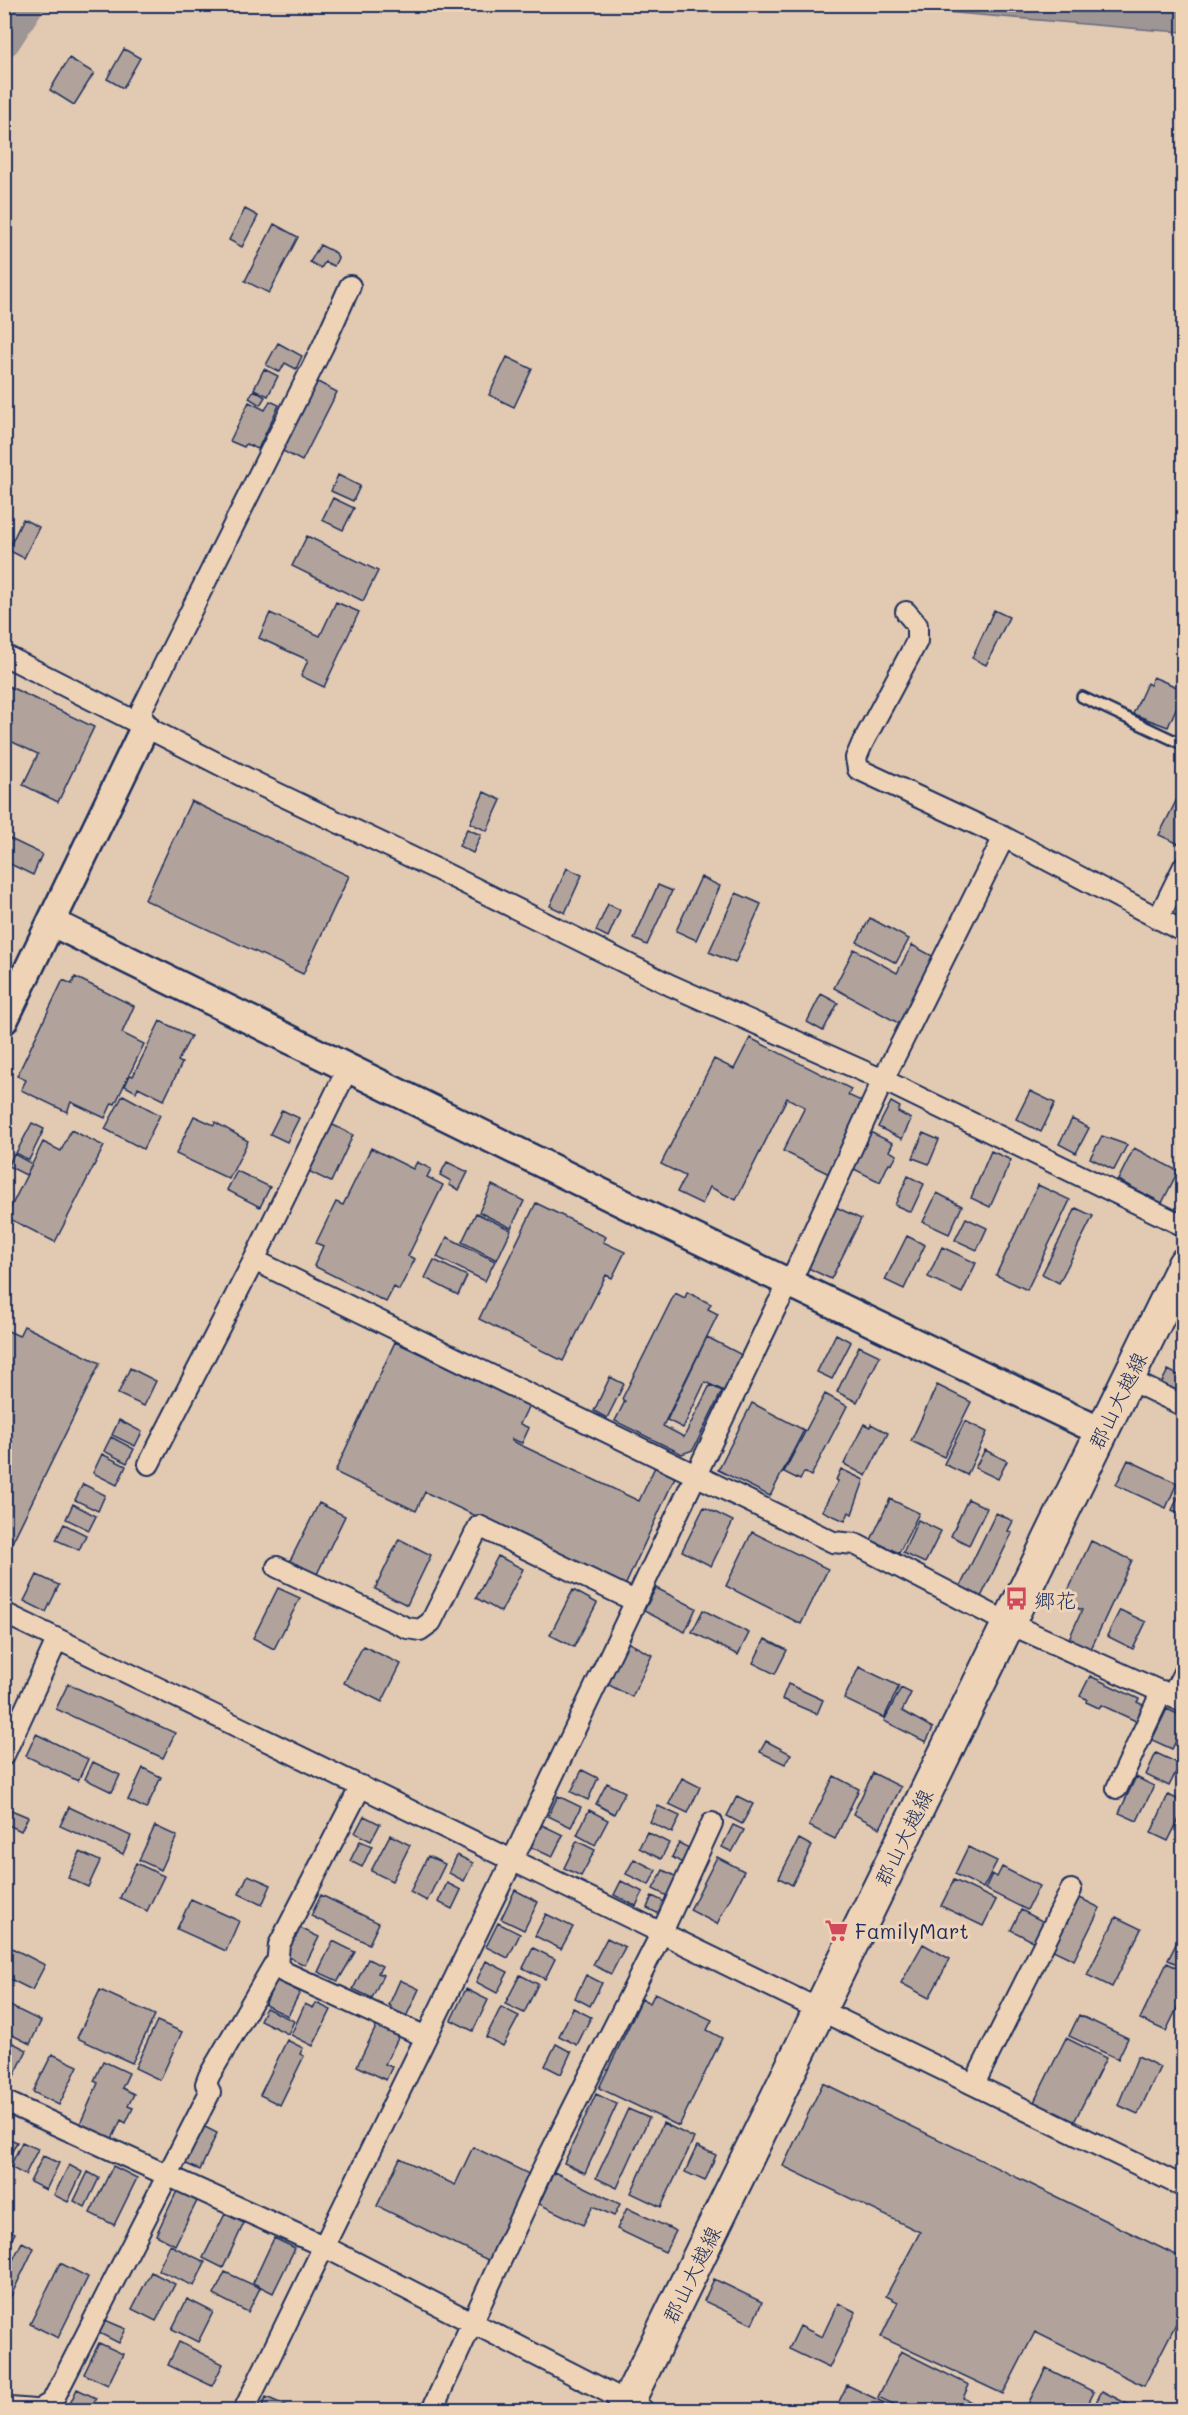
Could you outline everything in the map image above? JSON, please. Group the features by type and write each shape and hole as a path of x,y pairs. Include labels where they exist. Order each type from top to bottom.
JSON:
{"main road":[{"name":"郡山大越線","path":"632,2408 819,2010 1010,1624 1184,1264"}],"street":[{"path":"4,1020 145,727 141,711 323,346 350,286"},
{"path":"906,612 917,625 916,641 862,744 856,758 858,769 1004,837 1184,932"},
{"path":"4,655 145,727 670,985 883,1080 1184,1226"},
{"path":"244,2410 513,1859 696,1473 790,1283 883,1080 1004,837"},
{"path":"1158,919 1184,866"},
{"path":"52,923 790,1283 1102,1432"},
{"path":"149,1464 254,1260 348,1068"},
{"path":"254,1260 696,1473 833,1542 855,1544 1010,1624 1173,1696"},
{"path":"1128,1379 1184,1406"},
{"path":"277,1567 407,1628 420,1630 432,1622 479,1526 635,1601"},
{"path":"4,1613 1184,2187"},
{"path":"4,1755 57,1640"},
{"path":"1117,1788 1173,1696 1184,1672"},
{"path":"277,1965 279,1945 361,1786"},
{"path":"432,2410 544,2166 662,1932 712,1823"},
{"path":"974,2084 1071,1890"},
{"path":"277,1965 284,1971 426,2037"},
{"path":"39,2410 52,2402 210,2092 206,2084 209,2076 273,1966 277,1965"},
{"path":"4,2101 323,2246 632,2408"},
{"path":"9,2404 34,2410"}],"lane":[{"path":"1082,698 1184,745"}],"shaded area":[{"path":"865,5 1183,5 1183,32 1153,30"}],"building":[{"path":"124,49 140,58 123,88 107,79"},
{"path":"69,58 94,73 74,105 50,90"},
{"path":"245,209 258,216 242,247 229,240"},
{"path":"274,224 298,237 269,293 245,281"},
{"path":"320,245 336,253 338,258 334,266 325,262 321,268 310,262"},
{"path":"278,343 302,356 296,369 285,363 280,372 266,365"},
{"path":"507,357 532,369 514,407 489,395"},
{"path":"264,369 278,376 268,396 254,389"},
{"path":"314,380 337,392 302,461 279,449"},
{"path":"254,390 265,397 260,405 249,398"},
{"path":"270,401 279,405 258,449 246,444 244,447 230,441 249,402 265,410"},
{"path":"338,475 360,486 353,501 331,491"},
{"path":"333,498 354,508 343,530 322,520"},
{"path":"4,510 10,512 4,524"},
{"path":"23,519 39,527 24,558 8,550"},
{"path":"307,536 378,571 363,601 292,566"},
{"path":"336,602 359,612 324,687 301,676 308,660 259,638 270,613 320,636"},
{"path":"994,610 1009,617 986,665 972,658"},
{"path":"1153,677 1184,690 1168,727 1133,714 1147,683 1150,685"},
{"path":"4,684 94,727 58,802 23,785 38,754 4,738"},
{"path":"1184,716 1184,732 1177,729"},
{"path":"1184,785 1184,833 1179,844 1159,835"},
{"path":"484,792 501,800 487,831 470,823"},
{"path":"191,801 349,876 303,974 145,900"},
{"path":"467,829 481,835 473,853 459,846"},
{"path":"4,836 42,854 33,875 4,861"},
{"path":"567,868 582,875 565,913 550,906"},
{"path":"701,877 720,886 696,940 676,931"},
{"path":"658,885 672,891 647,945 634,939"},
{"path":"736,893 761,904 735,963 709,952"},
{"path":"608,904 620,910 608,937 596,931"},
{"path":"870,918 909,939 896,963 857,942"},
{"path":"912,945 936,958 900,1024 834,988 854,949 897,973"},
{"path":"75,977 134,1006 122,1033 144,1044 115,1104 112,1103 105,1118 71,1102 67,1112 21,1090 26,1080 17,1076 63,980 72,984"},
{"path":"821,994 838,1003 823,1031 807,1022"},
{"path":"160,1021 191,1036 178,1061 182,1063 164,1100 138,1087 136,1092 125,1086 130,1075 133,1076"},
{"path":"750,1038 851,1089 848,1095 865,1103 829,1174 783,1151 805,1107 787,1098 736,1200 710,1187 702,1204 677,1192 685,1176 661,1164 714,1059 734,1069"},
{"path":"1030,1091 1055,1103 1041,1132 1016,1119"},
{"path":"123,1095 160,1115 143,1149 105,1129"},
{"path":"891,1102 900,1107 898,1112 911,1119 902,1139 878,1127"},
{"path":"282,1110 299,1118 287,1142 270,1134"},
{"path":"194,1116 214,1125 215,1122 248,1141 229,1179 176,1154"},
{"path":"1072,1119 1089,1128 1076,1153 1059,1144"},
{"path":"327,1122 353,1135 331,1182 304,1169"},
{"path":"32,1123 44,1129 29,1160 16,1153"},
{"path":"71,1130 104,1146 55,1242 6,1217 43,1142 61,1151"},
{"path":"870,1132 893,1143 889,1151 897,1155 892,1164 889,1163 880,1182 852,1168"},
{"path":"923,1133 939,1140 929,1164 913,1158"},
{"path":"1102,1136 1127,1145 1114,1170 1090,1158"},
{"path":"371,1148 413,1169 417,1162 431,1169 427,1177 443,1185 408,1256 415,1259 399,1290 394,1287 386,1302 314,1266 323,1246 316,1243 336,1202 343,1205"},
{"path":"1134,1148 1178,1171 1162,1203 1118,1180"},
{"path":"991,1151 1011,1160 990,1207 971,1198"},
{"path":"14,1154 32,1164 26,1175 8,1166"},
{"path":"447,1162 468,1172 459,1190 449,1185 451,1181 440,1175"},
{"path":"237,1171 270,1187 260,1207 227,1190"},
{"path":"908,1176 924,1184 911,1212 895,1205"},
{"path":"492,1185 524,1201 511,1228 479,1212"},
{"path":"1038,1185 1070,1200 1027,1290 996,1275"},
{"path":"937,1193 962,1206 949,1234 923,1222"},
{"path":"536,1203 606,1237 603,1242 625,1252 612,1278 606,1275 563,1361 479,1319"},
{"path":"836,1207 861,1219 831,1279 806,1267"},
{"path":"1076,1208 1093,1216 1059,1283 1042,1274"},
{"path":"476,1213 511,1230 497,1260 462,1242"},
{"path":"966,1218 987,1228 977,1250 955,1240"},
{"path":"907,1236 925,1245 904,1289 885,1280"},
{"path":"447,1237 495,1261 485,1281 437,1257"},
{"path":"942,1247 976,1263 962,1293 928,1277"},
{"path":"434,1260 467,1276 458,1295 425,1278"},
{"path":"687,1292 711,1304 708,1309 718,1314 663,1426 684,1437 710,1385 722,1391 693,1450 682,1454 615,1421 625,1401 622,1399 675,1293 685,1298"},
{"path":"24,1326 100,1363 4,1559 4,1329 19,1336"},
{"path":"836,1334 851,1342 832,1379 817,1372"},
{"path":"707,1337 742,1355 724,1391 705,1382 683,1428 667,1420"},
{"path":"395,1342 529,1405 520,1424 529,1428 522,1443 512,1439 512,1441 639,1501 655,1467 675,1477 625,1586 425,1492 416,1511 335,1472"},
{"path":"859,1346 880,1356 857,1402 837,1392"},
{"path":"130,1368 156,1381 144,1406 118,1394"},
{"path":"1168,1370 1184,1378 1184,1399 1159,1388"},
{"path":"610,1377 624,1384 607,1418 594,1411"},
{"path":"937,1385 971,1402 944,1457 911,1441"},
{"path":"825,1394 847,1406 811,1476 804,1472 800,1480 784,1472"},
{"path":"752,1403 804,1430 770,1496 718,1470"},
{"path":"119,1420 142,1432 135,1446 112,1435"},
{"path":"965,1421 987,1432 967,1475 944,1464"},
{"path":"864,1424 870,1427 871,1424 888,1433 866,1476 844,1464"},
{"path":"111,1437 134,1449 127,1463 104,1451"},
{"path":"985,1450 1007,1461 998,1479 975,1468"},
{"path":"102,1454 126,1466 117,1485 93,1473"},
{"path":"1128,1460 1177,1483 1166,1508 1116,1485"},
{"path":"841,1469 864,1480 852,1514 849,1512 845,1521 822,1511 838,1481 836,1480"},
{"path":"83,1484 105,1495 98,1511 75,1500"},
{"path":"1184,1484 1184,1515 1172,1510"},
{"path":"890,1499 919,1513 899,1553 871,1540"},
{"path":"968,1499 987,1508 969,1545 951,1536"},
{"path":"319,1503 345,1516 317,1574 290,1561"},
{"path":"73,1504 96,1516 89,1530 66,1519"},
{"path":"704,1507 733,1521 711,1566 682,1551"},
{"path":"996,1513 1013,1521 1008,1531 1012,1533 980,1599 959,1589"},
{"path":"918,1520 941,1531 925,1563 903,1553"},
{"path":"64,1524 86,1535 79,1550 56,1540"},
{"path":"752,1532 828,1569 801,1624 726,1586"},
{"path":"399,1539 431,1555 407,1605 375,1589"},
{"path":"1091,1541 1132,1560 1090,1651 1068,1641 1082,1610 1063,1602"},
{"path":"498,1556 523,1569 501,1612 476,1598"},
{"path":"37,1575 59,1585 46,1612 24,1601"},
{"path":"278,1588 300,1598 274,1649 253,1638"},
{"path":"656,1588 696,1608 685,1632 644,1611"},
{"path":"573,1590 597,1603 574,1647 550,1635"},
{"path":"703,1610 749,1633 738,1655 692,1632"},
{"path":"1120,1610 1146,1622 1133,1649 1107,1636"},
{"path":"765,1639 787,1650 775,1674 753,1663"},
{"path":"627,1642 652,1655 632,1697 607,1684"},
{"path":"363,1646 401,1664 382,1702 344,1683"},
{"path":"859,1667 899,1686 884,1718 844,1699"},
{"path":"1090,1676 1139,1699 1137,1702 1145,1706 1138,1722 1101,1705 1099,1708 1086,1702 1087,1699 1080,1696"},
{"path":"68,1684 175,1733 163,1758 56,1709"},
{"path":"788,1684 823,1700 817,1714 782,1699"},
{"path":"901,1688 911,1693 902,1711 933,1728 926,1742 884,1721"},
{"path":"1167,1709 1184,1717 1184,1724 1172,1749 1152,1740"},
{"path":"36,1734 88,1759 78,1781 26,1756"},
{"path":"766,1741 791,1754 785,1764 760,1752"},
{"path":"1156,1753 1180,1764 1169,1786 1146,1775"},
{"path":"93,1762 120,1775 112,1792 85,1779"},
{"path":"143,1768 161,1777 146,1809 128,1800"},
{"path":"582,1770 598,1778 588,1800 571,1792"},
{"path":"873,1773 901,1787 880,1828 853,1814"},
{"path":"834,1776 859,1789 835,1839 809,1826"},
{"path":"1136,1777 1154,1786 1137,1821 1119,1813"},
{"path":"682,1778 700,1787 688,1813 669,1804"},
{"path":"607,1783 625,1792 614,1814 596,1804"},
{"path":"1168,1795 1184,1802 1184,1809 1168,1841 1151,1833"},
{"path":"558,1796 581,1807 571,1827 548,1816"},
{"path":"737,1796 753,1804 742,1824 727,1816"},
{"path":"658,1806 680,1816 672,1833 650,1822"},
{"path":"4,1807 28,1817 21,1831 4,1823"},
{"path":"69,1807 131,1836 123,1854 60,1826"},
{"path":"589,1810 608,1820 595,1845 577,1835"},
{"path":"364,1816 380,1824 371,1841 355,1833"},
{"path":"542,1825 563,1835 552,1857 531,1847"},
{"path":"733,1825 744,1830 732,1852 722,1847"},
{"path":"155,1826 177,1836 161,1870 139,1860"},
{"path":"647,1832 669,1843 661,1859 639,1848"},
{"path":"390,1835 410,1845 392,1881 371,1871"},
{"path":"799,1839 812,1846 792,1885 779,1878"},
{"path":"360,1841 372,1846 362,1867 350,1861"},
{"path":"577,1841 595,1850 581,1876 564,1868"},
{"path":"679,1843 689,1848 682,1863 672,1857"},
{"path":"968,1847 997,1861 983,1888 955,1874"},
{"path":"80,1852 100,1861 88,1887 68,1878"},
{"path":"457,1855 473,1863 464,1881 449,1873"},
{"path":"428,1856 445,1864 427,1901 410,1892"},
{"path":"717,1857 744,1871 717,1924 690,1910"},
{"path":"634,1859 656,1870 649,1885 626,1874"},
{"path":"136,1863 164,1876 147,1911 120,1898"},
{"path":"1002,1867 1039,1886 1027,1910 985,1889 992,1874 997,1877"},
{"path":"663,1870 677,1877 667,1896 653,1889"},
{"path":"248,1875 271,1885 262,1905 239,1894"},
{"path":"954,1880 996,1900 983,1926 941,1906"},
{"path":"621,1881 643,1892 636,1906 614,1895"},
{"path":"447,1883 461,1890 452,1909 438,1902"},
{"path":"515,1890 538,1902 524,1930 501,1919"},
{"path":"321,1895 379,1923 369,1944 311,1916"},
{"path":"652,1896 665,1902 659,1914 647,1908"},
{"path":"1076,1896 1100,1908 1074,1960 1051,1949"},
{"path":"191,1899 239,1921 226,1951 177,1929"},
{"path":"1021,1910 1046,1923 1036,1943 1011,1930"},
{"path":"546,1914 573,1927 561,1949 535,1936"},
{"path":"1116,1917 1141,1929 1112,1987 1087,1975"},
{"path":"498,1923 520,1934 508,1958 486,1947"},
{"path":"300,1928 319,1937 305,1965 286,1956"},
{"path":"1184,1928 1184,1967 1168,1960"},
{"path":"607,1938 625,1947 611,1974 593,1965"},
{"path":"333,1941 355,1952 338,1981 318,1972"},
{"path":"4,1944 45,1965 32,1990 4,1976"},
{"path":"923,1944 950,1959 929,1998 901,1983"},
{"path":"533,1948 555,1959 545,1979 523,1968"},
{"path":"368,1959 382,1966 378,1973 383,1975 372,1998 353,1989"},
{"path":"486,1961 508,1972 497,1993 476,1982"},
{"path":"1167,1963 1184,1971 1184,1994 1166,2031 1140,2019"},
{"path":"520,1975 538,1984 524,2013 505,2004"},
{"path":"586,1975 602,1983 590,2006 575,1998"},
{"path":"276,1980 300,1992 288,2016 265,2005"},
{"path":"400,1980 419,1989 405,2019 389,2011 391,2006 389,2005"},
{"path":"466,1989 488,2000 473,2031 451,2020"},
{"path":"100,1990 155,2015 132,2063 77,2038"},
{"path":"655,1993 712,2020 707,2030 722,2038 679,2126 599,2088 642,1999 650,2003"},
{"path":"4,2003 41,2021 30,2044 4,2031"},
{"path":"316,2003 331,2010 313,2046 291,2035 305,2004 313,2008"},
{"path":"501,2007 519,2016 503,2046 486,2037"},
{"path":"266,2008 294,2021 288,2034 260,2020"},
{"path":"573,2008 591,2017 577,2045 559,2036"},
{"path":"1079,2015 1128,2038 1118,2059 1069,2036"},
{"path":"157,2021 182,2032 160,2080 135,2068"},
{"path":"377,2025 399,2036 385,2064 392,2067 386,2080 357,2066"},
{"path":"1066,2038 1106,2058 1072,2126 1032,2106"},
{"path":"5,2039 27,2050 11,2082 4,2079"},
{"path":"287,2040 303,2048 300,2054 304,2056 280,2105 260,2095"},
{"path":"556,2044 571,2052 561,2074 545,2066"},
{"path":"52,2054 78,2066 59,2105 33,2092"},
{"path":"1138,2056 1160,2067 1138,2114 1118,2105"},
{"path":"103,2061 129,2073 122,2088 134,2094 128,2106 133,2108 126,2123 121,2120 112,2139 80,2124 98,2083 94,2081"},
{"path":"823,2083 1184,2259 1184,2308 1144,2386 1035,2332 1003,2394 881,2337 898,2302 886,2296 920,2232 783,2166"},
{"path":"596,2094 617,2104 585,2173 564,2163"},
{"path":"628,2109 649,2118 617,2188 596,2178"},
{"path":"663,2123 694,2138 661,2207 631,2193"},
{"path":"201,2125 217,2133 200,2170 184,2163"},
{"path":"4,2136 17,2142 6,2163 4,2162"},
{"path":"22,2142 38,2149 25,2175 10,2167"},
{"path":"697,2146 716,2155 705,2181 685,2172"},
{"path":"473,2147 533,2176 492,2262 377,2206 400,2158 455,2185"},
{"path":"43,2156 59,2163 46,2190 30,2182"},
{"path":"69,2165 82,2172 68,2202 54,2195"},
{"path":"113,2166 137,2178 114,2225 90,2213"},
{"path":"88,2172 99,2178 85,2207 74,2201"},
{"path":"554,2172 620,2204 614,2216 593,2206 583,2225 539,2204"},
{"path":"177,2191 197,2201 175,2245 156,2235"},
{"path":"627,2208 676,2231 665,2252 617,2229"},
{"path":"225,2214 244,2223 223,2268 203,2258"},
{"path":"4,2228 15,2233 4,2254"},
{"path":"274,2238 295,2248 273,2293 253,2283"},
{"path":"22,2242 34,2248 11,2296 4,2293 4,2278"},
{"path":"170,2245 205,2262 194,2286 158,2270"},
{"path":"60,2263 88,2277 58,2338 30,2324"},
{"path":"151,2272 175,2284 156,2321 132,2309"},
{"path":"225,2272 260,2288 248,2312 214,2295"},
{"path":"714,2279 762,2302 752,2324 704,2301"},
{"path":"187,2299 213,2312 198,2342 172,2329"},
{"path":"838,2303 856,2312 829,2368 789,2349 800,2326 822,2337"},
{"path":"105,2320 126,2329 119,2343 99,2333"},
{"path":"179,2342 223,2364 212,2386 168,2365"},
{"path":"99,2343 123,2354 108,2385 84,2374"},
{"path":"901,2351 969,2385 963,2398 987,2410 906,2410 878,2397"},
{"path":"1046,2368 1094,2392 1085,2410 1041,2410 1028,2404"},
{"path":"847,2385 899,2410 835,2410"},
{"path":"77,2389 96,2398 90,2410 67,2410"},
{"path":"1102,2391 1139,2410 1092,2410"},
{"path":"266,2397 296,2410 260,2410"}],"waterway":[{"path":"4,40 27,4"}],"place":[{"name":"郷花","path":"1016,1599"},
{"name":"FamilyMart","path":"837,1930"}]}
